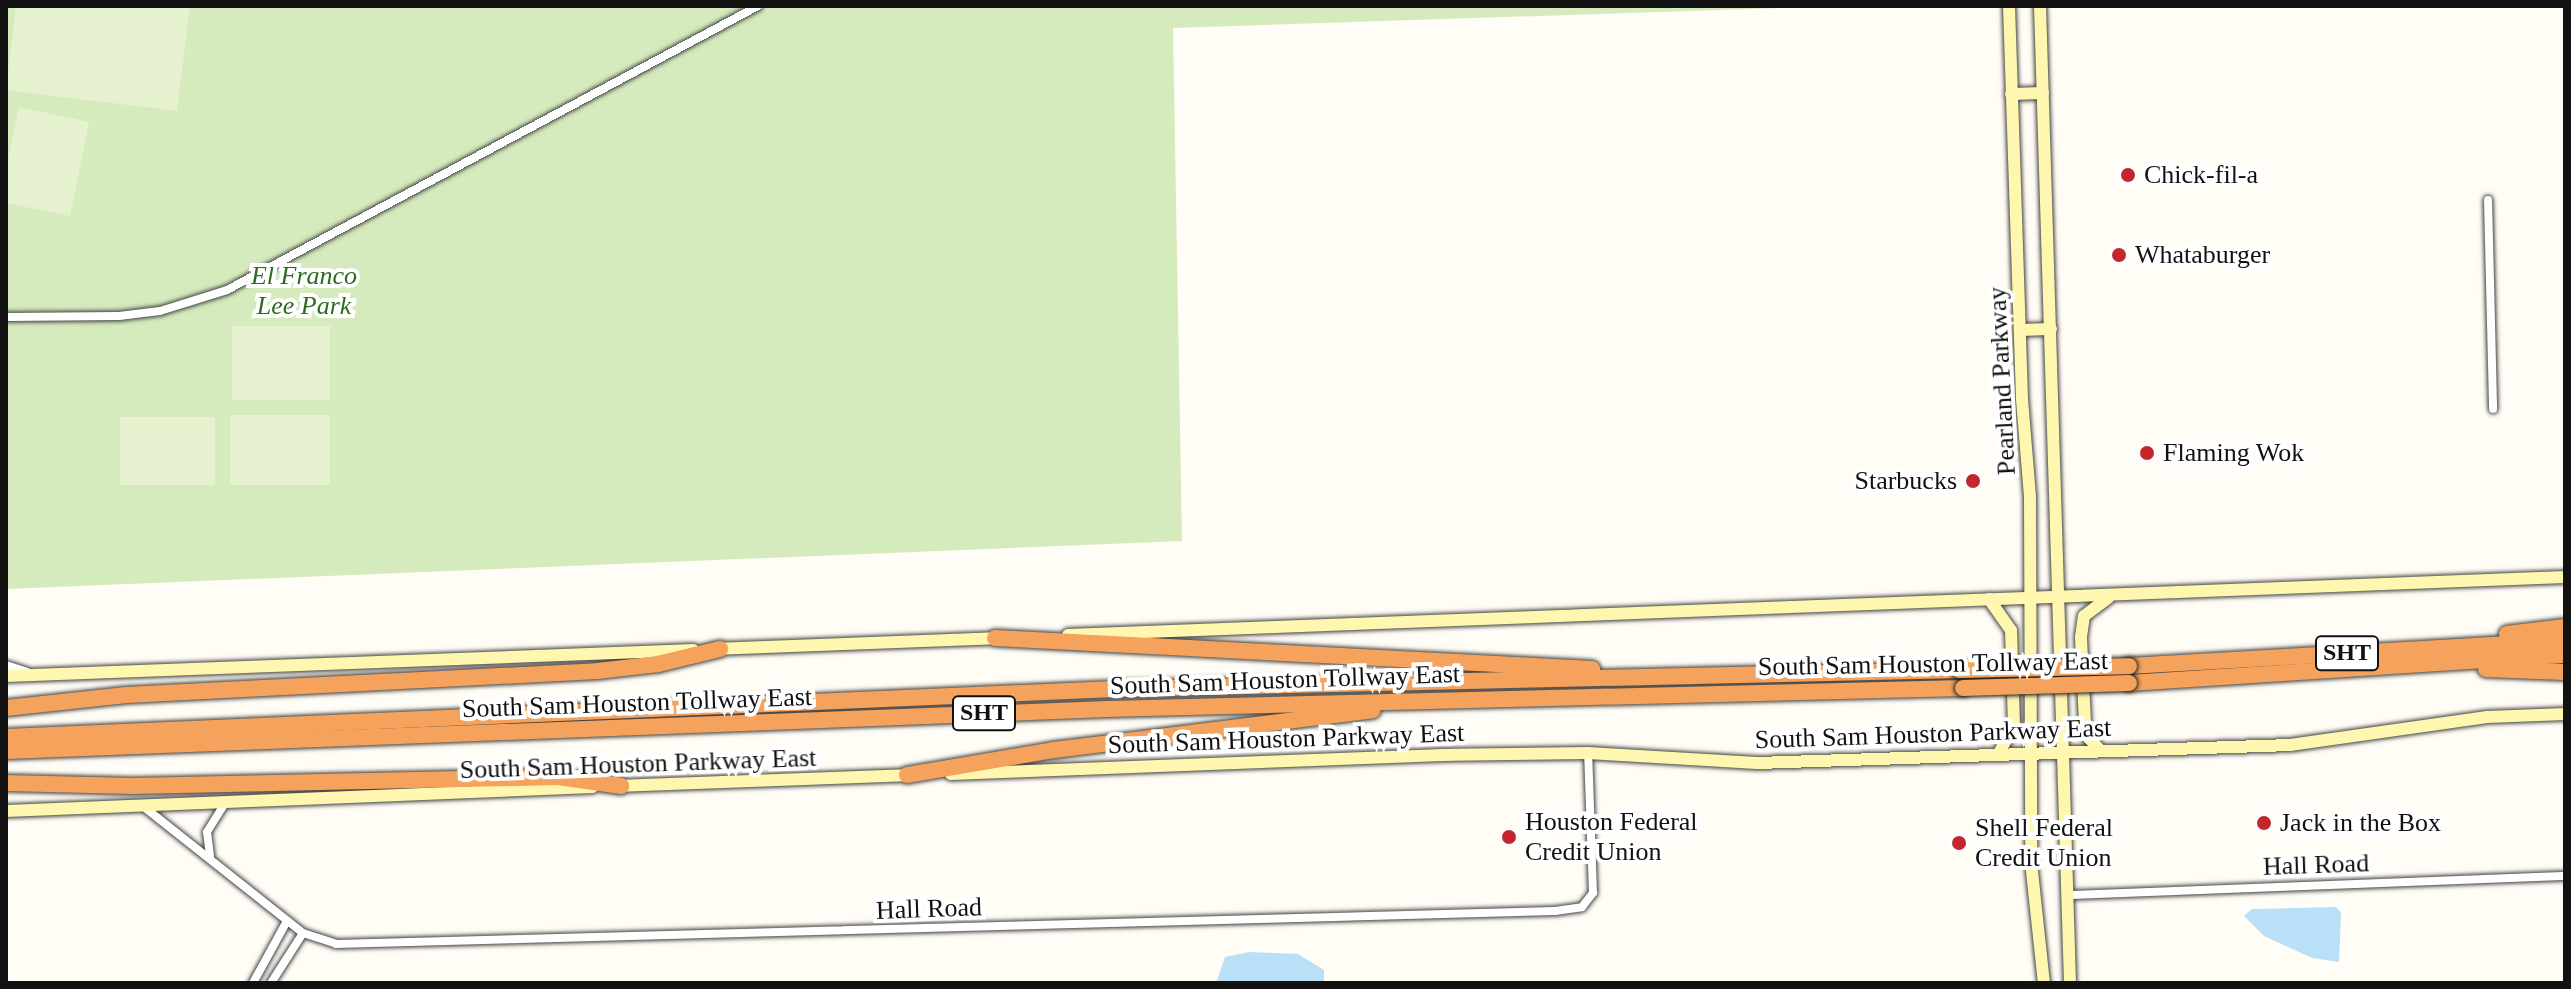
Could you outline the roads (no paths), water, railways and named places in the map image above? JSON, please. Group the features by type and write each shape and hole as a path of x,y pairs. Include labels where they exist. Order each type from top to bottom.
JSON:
{"highway":[{"path":"2399,657 2565,627"},
{"path":"995,638 1573,665 1625,675"},
{"name":"South Sam Houston Tollway East","path":"6,751 1449,699 2129,683 2565,641"},
{"path":"6,708 126,695 597,671 658,664 720,649"},
{"name":"South Sam Houston Tollway East","path":"6,737 1083,691 1625,675 2565,655"},
{"path":"2399,657 2565,672"},
{"path":"907,775 1054,750 1449,699"},
{"path":"6,783 132,786 558,777 621,786"}],"main road":[{"name":"Pearland Parkway","path":"2009,6 2033,598 2031,862 2044,983"},
{"name":"Pearland Parkway","path":"2040,6 2070,983"},
{"path":"2011,94 2043,93"},
{"path":"2020,330 2051,329"},
{"path":"6,676 2565,577"},
{"path":"2101,751 2085,723 2081,637 2084,616 2111,596"},
{"path":"1989,599 2011,630 2014,725 1998,755"},
{"name":"South Sam Houston Parkway East","path":"6,811 907,775 1588,753 1757,763 2290,745 2487,717 2565,714"},
{"path":"2042,967 2069,964"}],"street":[{"path":"6,317 119,316 160,311 227,290 758,6"},
{"path":"2488,200 2493,409"},
{"path":"6,665 40,675"},
{"name":"Hall Road","path":"140,805 303,933 359,946 1569,910 1582,907 1593,893 1588,753"},
{"path":"210,857 207,832 226,802"},
{"name":"Hall Road","path":"2069,895 2565,876"},
{"path":"253,983 287,921"},
{"path":"271,983 303,933"}],"water":[{"path":"2336,907 2341,913 2339,962 2312,958 2264,936 2244,916 2252,909"},
{"path":"1249,952 1298,954 1324,970 1324,983 1216,983 1225,957"}],"place":[{"name":"Chick-fil-a","path":"2128,175"},
{"name":"Whataburger","path":"2119,255"},
{"name":"Flaming Wok","path":"2147,453"},
{"name":"Starbucks","path":"1973,481"},
{"name":"Jack in the Box","path":"2264,823"},
{"name":"Houston Federal Credit Union","path":"1509,837"},
{"name":"Shell Federal Credit Union","path":"1959,843"}],"park label":[{"name":"El Franco Lee Park","path":"304,291"}]}
